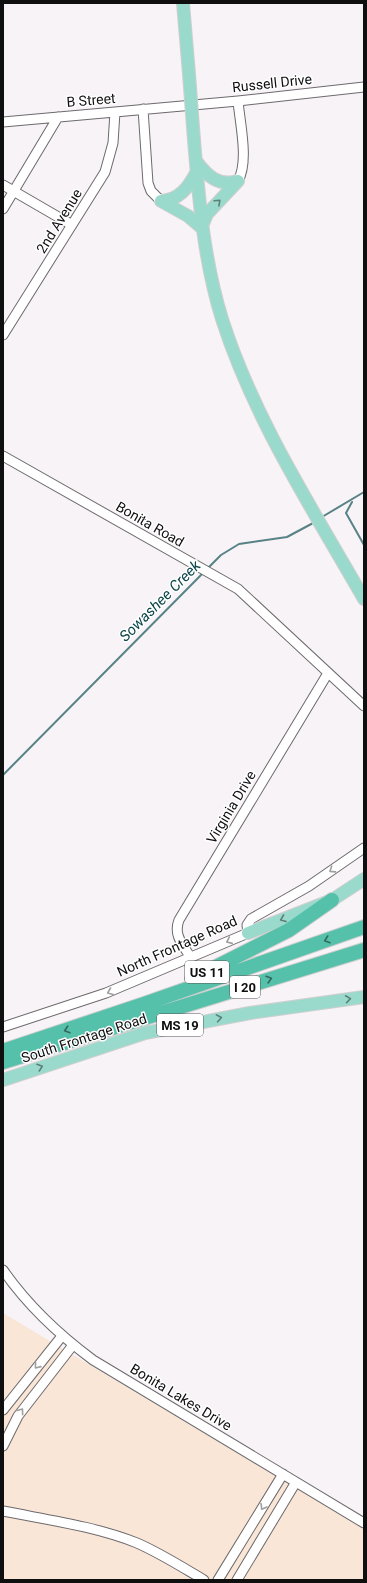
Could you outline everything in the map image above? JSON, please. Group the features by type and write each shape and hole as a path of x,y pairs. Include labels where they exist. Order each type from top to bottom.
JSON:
{"highway":[{"name":"US 11","path":"144,1004 160,993 271,940 305,920 332,900"},
{"name":"I 20","path":"3,1051 144,1004 364,927"},
{"name":"I 20","path":"3,1062 364,950"}],"main road":[{"path":"183,3 202,227 215,292 236,356 262,416 295,480 361,594"},
{"path":"196,167 219,182 231,183 238,181"},
{"path":"161,201 177,197 188,186 196,167"},
{"path":"202,227 207,214 238,181"},
{"path":"161,201 188,216 202,227"},
{"name":"US 11","path":"332,900 364,879"},
{"path":"248,933 332,900"},
{"name":"South Frontage Road","path":"3,1080 145,1033 250,1013 364,997"}],"street":[{"name":"Russell Drive","path":"182,105 238,101 364,87"},
{"path":"238,101 244,157 243,168 238,181"},
{"name":"B Street","path":"3,122 58,118 182,105"},
{"path":"143,109 148,183 151,191 161,201"},
{"name":"2nd Avenue","path":"3,336 105,172 113,143 115,112"},
{"path":"3,209 58,118"},
{"path":"3,185 72,225"},
{"name":"Bonita Road","path":"3,456 166,550 238,589 364,706"},
{"name":"Virginia Drive","path":"191,958 178,937 177,929 179,920 328,673"},
{"name":"North Frontage Road","path":"3,1027 106,993 248,933 247,925 251,920 309,886 364,848"},
{"name":"Bonita Lakes Drive","path":"3,1270 40,1316 62,1336 93,1360 364,1523"},
{"path":"3,1410 62,1336"},
{"path":"3,1446 18,1416 73,1345"},
{"path":"218,1580 283,1474"},
{"path":"237,1580 296,1482"},
{"path":"3,1512 78,1526 122,1538 159,1554 204,1580"}],"shaded area":[{"path":"3,1313 364,1529 364,1580 3,1580"}],"waterway":[{"name":"Sowashee Creek","path":"322,517 364,492"},
{"path":"352,502 346,513 364,545"},
{"name":"Sowashee Creek","path":"207,569 221,555 239,544 287,537 315,522"},
{"name":"Sowashee Creek","path":"3,775 204,572"}]}
